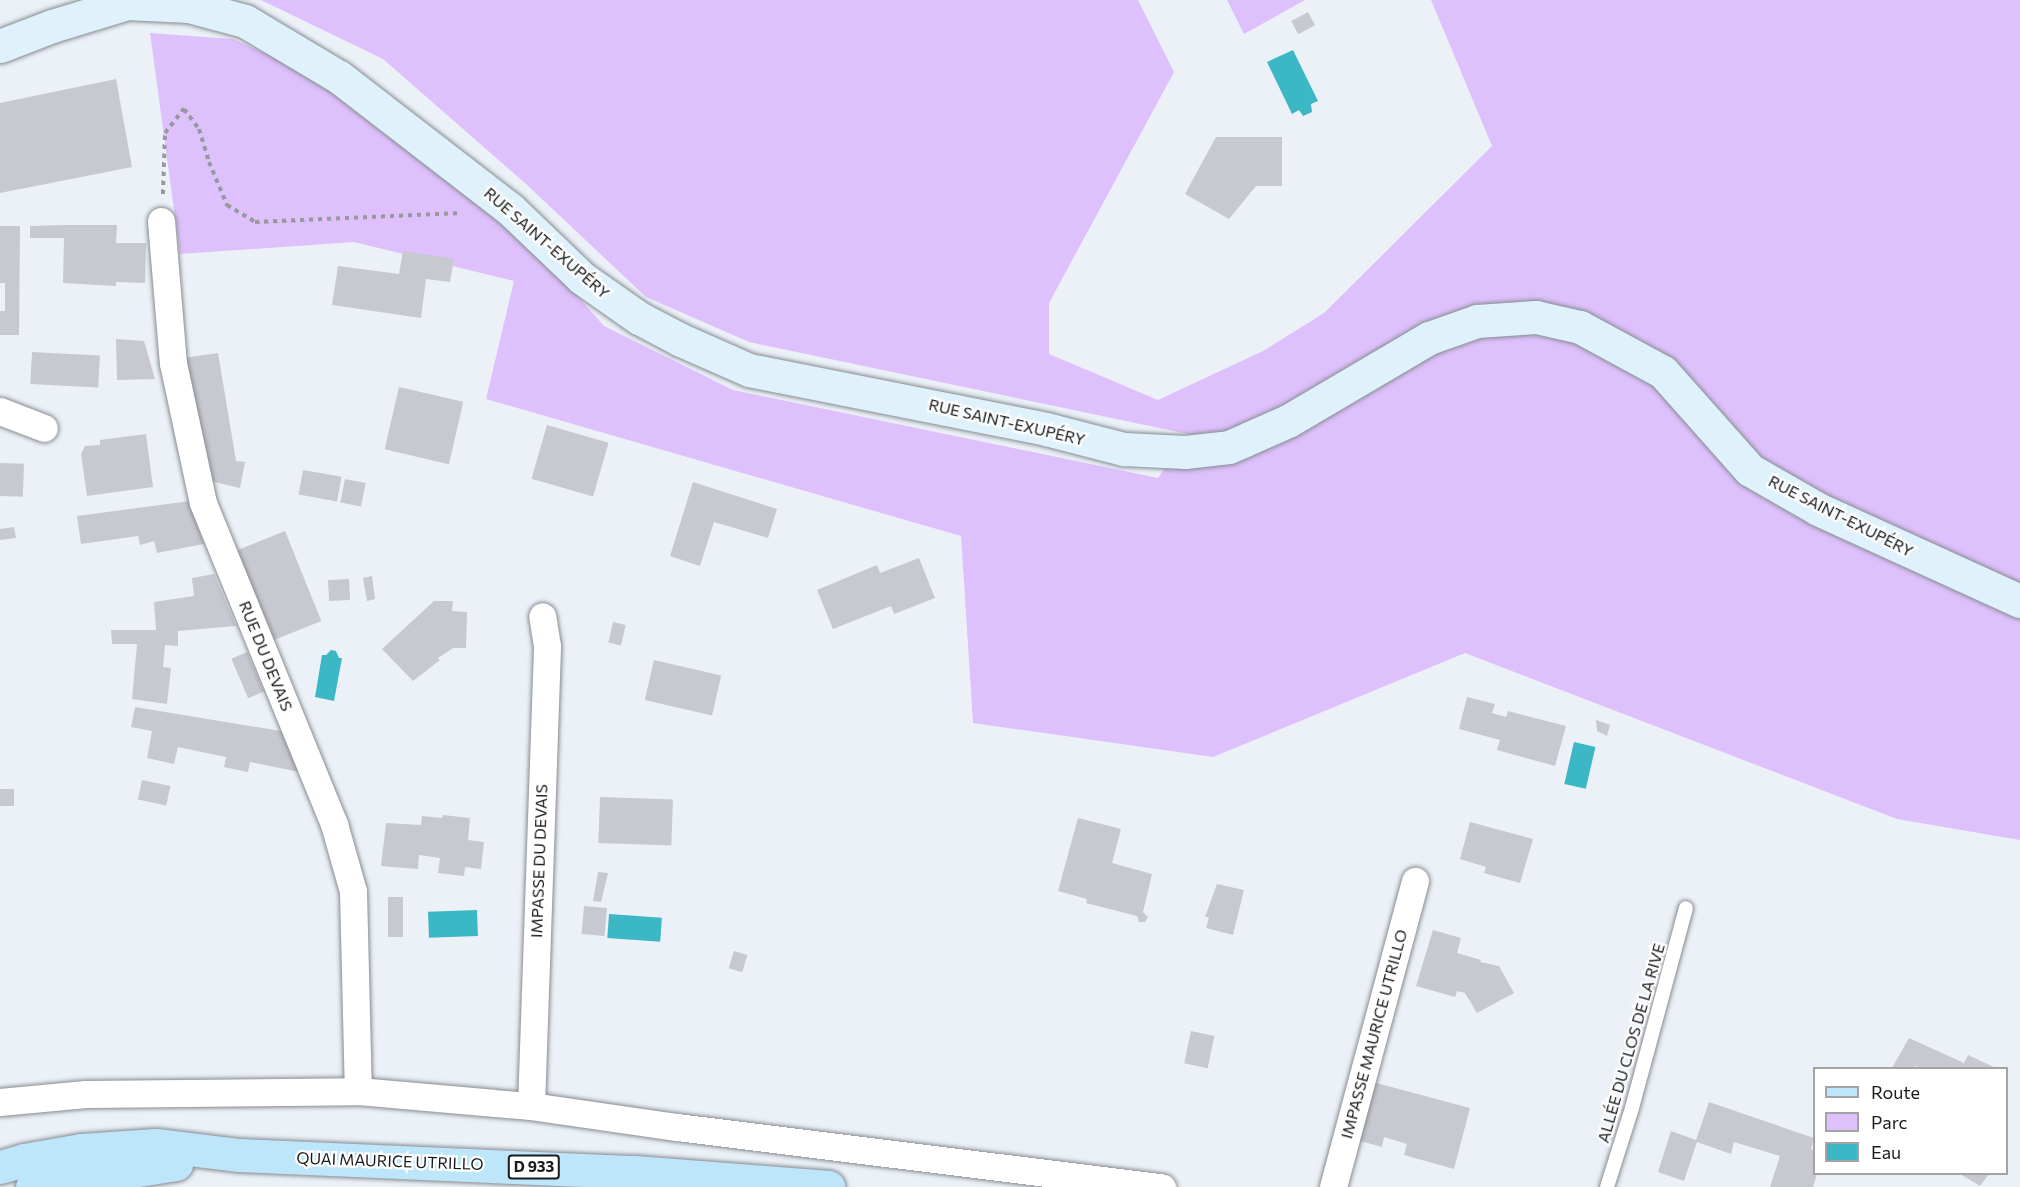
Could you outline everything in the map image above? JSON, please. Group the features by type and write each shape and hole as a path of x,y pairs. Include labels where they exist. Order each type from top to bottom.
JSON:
{"main road":[{"name":"QUAI MAURICE UTRILLO","path":"0,1167 81,1150 156,1145 239,1155 634,1172 828,1187"},
{"name":"QUAI MAURICE UTRILLO","path":"32,1187 239,1155"}],"street":[{"name":"RUE SAINT-EXUPÉRY","path":"0,46 52,26 126,3 189,6 244,21 339,77 510,210 582,278 639,318 749,370 1046,429 1124,449 1185,452 1229,447 1288,421 1429,338 1477,321 1536,317 1580,327 1663,372 1750,470 1818,509 2006,597 2020,601"},
{"name":"RUE DU DEVAIS","path":"161,221 173,363 203,503 334,824 353,891 358,1092"},
{"path":"0,411 44,428"},
{"name":"IMPASSE DU DEVAIS","path":"531,1106 547,646 542,616"},
{"name":"IMPASSE MAURICE UTRILLO","path":"1333,1187 1415,881"},
{"path":"0,1102 86,1094 358,1092 531,1106 699,1130 1162,1187"}],"lane":[{"name":"ALLÉE DU CLOS DE LA RIVE","path":"1607,1187 1632,1108 1686,908"}],"path":[{"path":"161,221 165,133 184,109 199,129 209,162 227,205 255,222 510,210"}],"green space":[{"path":"261,0 1138,0 1174,72 1049,303 1049,354 1158,400 1263,351 1324,313 1492,146 1431,0 2020,0 2020,840 1897,819 1465,653 1213,757 973,723 961,536 486,399 514,281 354,242 180,254 150,33 233,39 355,93 494,202 604,326 733,390 1158,478 1188,434 749,342 646,297 525,183 383,59"},
{"path":"1227,0 1305,0 1244,34"}],"water":[{"path":"1293,50 1318,101 1311,104 1312,112 1303,116 1299,110 1292,114 1267,62"},
{"path":"331,650 336,651 339,658 342,658 334,701 315,697 322,655 326,655"},
{"path":"1574,742 1595,747 1586,789 1564,784"},
{"path":"477,910 478,936 429,938 428,912"},
{"path":"609,914 662,918 660,942 607,938"}],"building":[{"path":"1308,12 1315,25 1298,34 1291,21"},
{"path":"116,79 132,167 0,193 0,103"},
{"path":"1216,137 1282,137 1282,186 1256,186 1229,219 1185,194"},
{"path":"117,225 116,243 146,243 145,283 116,282 116,286 63,283 64,238 30,238 30,226"},
{"path":"0,226 20,226 19,335 0,335 0,311 5,311 5,283 0,283"},
{"path":"403,251 454,259 450,282 426,279 421,318 332,305 338,266 399,274"},
{"path":"116,339 144,341 155,379 117,380"},
{"path":"32,352 100,356 98,388 30,384"},
{"path":"218,353 236,461 245,462 240,488 210,481 183,358"},
{"path":"399,387 463,402 449,464 385,449"},
{"path":"547,425 609,443 593,496 532,479"},
{"path":"146,434 153,487 87,496 81,454 85,446 100,445 100,440"},
{"path":"0,463 24,464 23,497 0,496"},
{"path":"303,470 341,477 337,501 299,495"},
{"path":"345,479 366,483 361,507 340,503"},
{"path":"693,482 777,509 768,538 714,522 700,566 670,556"},
{"path":"190,501 204,544 157,553 154,541 140,545 138,536 81,544 77,516"},
{"path":"14,527 16,538 0,540 0,529"},
{"path":"285,531 321,621 268,642 232,552"},
{"path":"919,558 935,598 894,614 891,606 833,629 817,590 877,565 880,573"},
{"path":"214,574 236,626 178,631 178,646 165,645 163,667 171,668 167,704 132,699 137,644 112,644 111,630 156,630 154,602 194,596 192,578"},
{"path":"372,576 375,599 367,601 363,578"},
{"path":"349,579 350,600 329,601 328,580"},
{"path":"434,601 453,601 452,611 467,612 466,648 453,648 438,658 440,660 413,681 382,649"},
{"path":"613,622 626,625 621,645 608,642"},
{"path":"247,652 264,692 248,698 231,659"},
{"path":"654,660 721,676 712,715 645,700"},
{"path":"1467,697 1495,704 1492,713 1506,717 1508,711 1566,726 1555,766 1497,750 1500,740 1459,729"},
{"path":"135,707 281,731 299,772 250,762 248,772 224,767 226,757 178,747 174,764 147,758 152,731 131,727"},
{"path":"1596,720 1610,725 1607,736 1597,731"},
{"path":"142,780 170,786 166,806 138,800"},
{"path":"0,789 14,789 14,806 0,806"},
{"path":"600,797 673,800 671,846 598,843"},
{"path":"443,815 470,818 468,840 484,842 481,869 465,867 464,876 438,873 440,858 419,855 418,869 381,866 386,823 421,825 422,816 442,818"},
{"path":"1078,818 1121,829 1112,863 1152,874 1143,912 1148,917 1145,922 1139,922 1137,916 1086,903 1087,899 1058,891"},
{"path":"1470,822 1533,839 1520,883 1484,873 1486,867 1460,859"},
{"path":"598,872 608,873 601,902 593,901"},
{"path":"1217,884 1244,890 1233,935 1206,928 1209,917 1205,917"},
{"path":"388,897 403,897 403,937 388,937"},
{"path":"584,906 607,908 604,936 582,934"},
{"path":"1433,930 1461,938 1457,953 1499,966 1514,993 1477,1013 1465,993 1457,991 1455,997 1416,986"},
{"path":"734,951 747,955 742,972 729,968"},
{"path":"1191,1031 1214,1036 1208,1068 1184,1063"},
{"path":"1909,1038 1964,1063 1968,1055 1994,1067 1915,1066 1893,1067"},
{"path":"1369,1081 1470,1108 1454,1169 1404,1155 1407,1144 1384,1137 1382,1147 1353,1139"},
{"path":"1709,1102 1813,1138 1811,1149 1813,1150 1813,1175 1817,1175 1813,1187 1770,1187 1780,1156 1734,1142 1731,1154 1697,1142 1684,1181 1658,1172 1671,1131 1696,1140"},
{"path":"1962,1175 1988,1175 1980,1186"}]}
